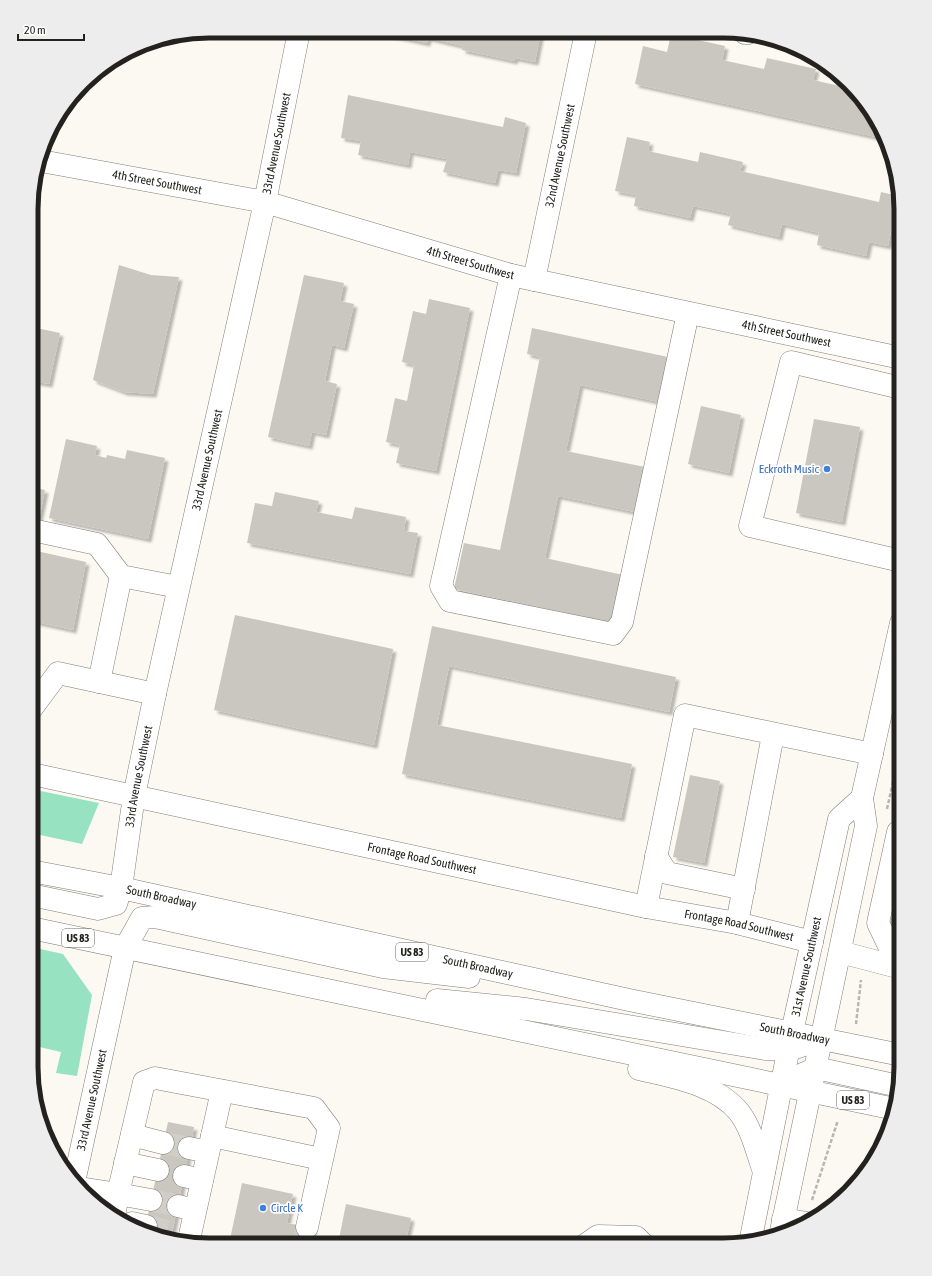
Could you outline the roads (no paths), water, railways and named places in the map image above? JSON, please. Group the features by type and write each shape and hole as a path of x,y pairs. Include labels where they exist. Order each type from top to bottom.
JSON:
{"main road":[{"name":"33rd Avenue Southwest","path":"38,897 98,910 116,904 121,888 134,796 155,694 265,202 298,38"},
{"name":"32nd Avenue Southwest","path":"534,280 585,38"},
{"name":"4th Street Southwest","path":"45,162 265,202 511,275 894,357"},
{"path":"511,275 442,586 450,601 614,634 622,622 688,313"},
{"path":"894,386 791,362 750,526 894,559"},
{"path":"38,531 97,544 121,576 178,588"},
{"path":"38,543 80,552 97,544"},
{"path":"99,682 121,576"},
{"path":"782,1225 866,826 862,798 894,655"},
{"path":"38,700 58,673 155,694"},
{"path":"646,907 685,715 773,735 872,754"},
{"path":"737,923 773,735"},
{"name":"Frontage Road Southwest","path":"38,775 646,907 737,923 812,942"},
{"name":"31st Avenue Southwest","path":"751,1236 790,1041 839,819 862,798"},
{"path":"866,826 894,832"},
{"path":"894,854 878,923 888,944 894,945"},
{"path":"656,856 667,873 744,889"},
{"name":"South Broadway","path":"38,872 121,888 599,993 790,1041 822,1038 894,1053"},
{"name":"33rd Avenue Southwest","path":"76,1174 125,948 142,918 155,917 383,967 599,993"},
{"name":"US 83","path":"38,929 811,1090 889,1108"},
{"path":"840,952 894,966"},
{"path":"370,998 434,1000 526,1009 758,1047 790,1041"},
{"path":"577,1041 604,1061 666,1076 713,1091 739,1112 752,1137 764,1172"},
{"path":"782,1084 816,1068 893,1085"},
{"path":"115,1210 144,1082 155,1078 314,1108 328,1128 307,1227"},
{"path":"183,1236 186,1208 193,1178 222,1091"},
{"path":"132,1135 163,1143"},
{"path":"203,1145 322,1159"},
{"path":"125,1163 158,1170"},
{"path":"90,1190 151,1200"},
{"path":"595,1238 598,1236 636,1236 638,1238"}],"tunnel":[{"path":"163,1143 189,1148"},
{"path":"151,1200 178,1206"},
{"path":"147,1226 172,1232"},
{"path":"304,1238 307,1227"}],"place":[{"name":"Eckroth Music","path":"827,469"},
{"name":"Circle K","path":"263,1208"}]}
